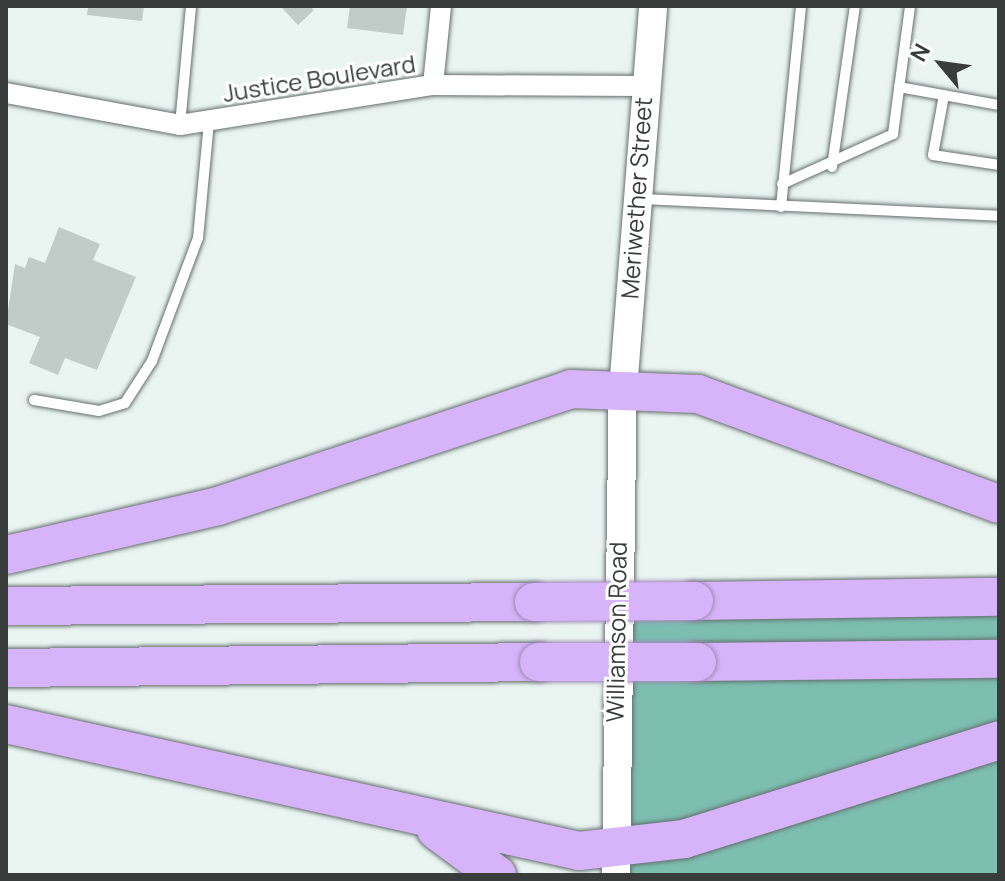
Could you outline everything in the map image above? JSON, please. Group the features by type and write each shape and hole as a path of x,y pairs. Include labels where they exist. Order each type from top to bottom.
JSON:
{"highway":[{"path":"6,555 218,506 571,389 698,394 999,504"},
{"path":"6,606 999,597"},
{"path":"6,668 999,659"},
{"path":"6,724 615,863 999,740"},
{"path":"417,818 497,875"}],"main road":[{"name":"Meriwether Street","path":"623,390 643,86 653,6"},
{"name":"Williamson Road","path":"615,863 623,390"}],"street":[{"path":"433,85 441,6"},
{"name":"Justice Boulevard","path":"6,93 180,125 433,85 643,86"}],"lane":[{"path":"180,125 191,6"},
{"path":"781,207 801,6"},
{"path":"832,167 855,6"},
{"path":"782,184 832,167 893,134 910,6"},
{"path":"899,87 999,105"},
{"path":"944,95 933,155 999,165"},
{"path":"34,400 99,411 125,403 152,361 198,238 209,122"},
{"path":"636,198 999,216"}],"green space":[{"path":"621,613 999,613 999,875 621,875"}],"building":[{"path":"88,6 144,6 142,21 87,15"},
{"path":"280,6 312,6 313,11 298,25"},
{"path":"350,6 407,6 403,35 347,28"},
{"path":"59,227 100,244 93,260 136,277 97,370 65,358 58,375 29,363 40,337 6,324 15,264 25,268 29,257 45,263"}]}
